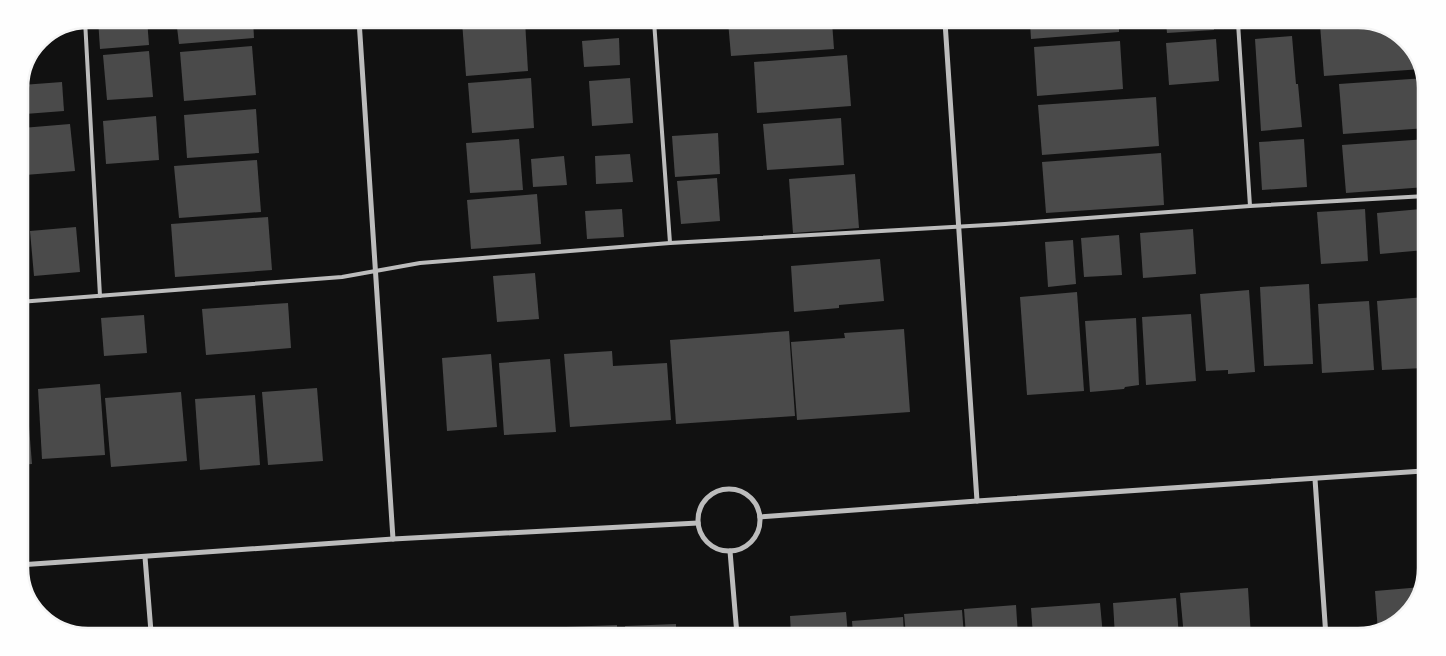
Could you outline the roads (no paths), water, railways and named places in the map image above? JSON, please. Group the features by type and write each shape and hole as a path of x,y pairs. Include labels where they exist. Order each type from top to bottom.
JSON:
{"street":[{"path":"360,28 393,539"},
{"path":"945,28 977,501"},
{"path":"760,517 1418,471"},
{"path":"1315,479 1325,628"},
{"path":"726,488 736,489 753,499 760,517 756,536 749,544 740,549 730,551 721,550 705,540 698,523 702,504 708,496 726,488"},
{"path":"28,564 393,539 698,523"},
{"path":"730,551 736,628"},
{"path":"145,556 150,628"}],"lane":[{"path":"85,28 100,296"},
{"path":"655,28 670,243"},
{"path":"1238,28 1250,206"},
{"path":"28,301 342,277 420,263 670,243 1418,196"}]}
